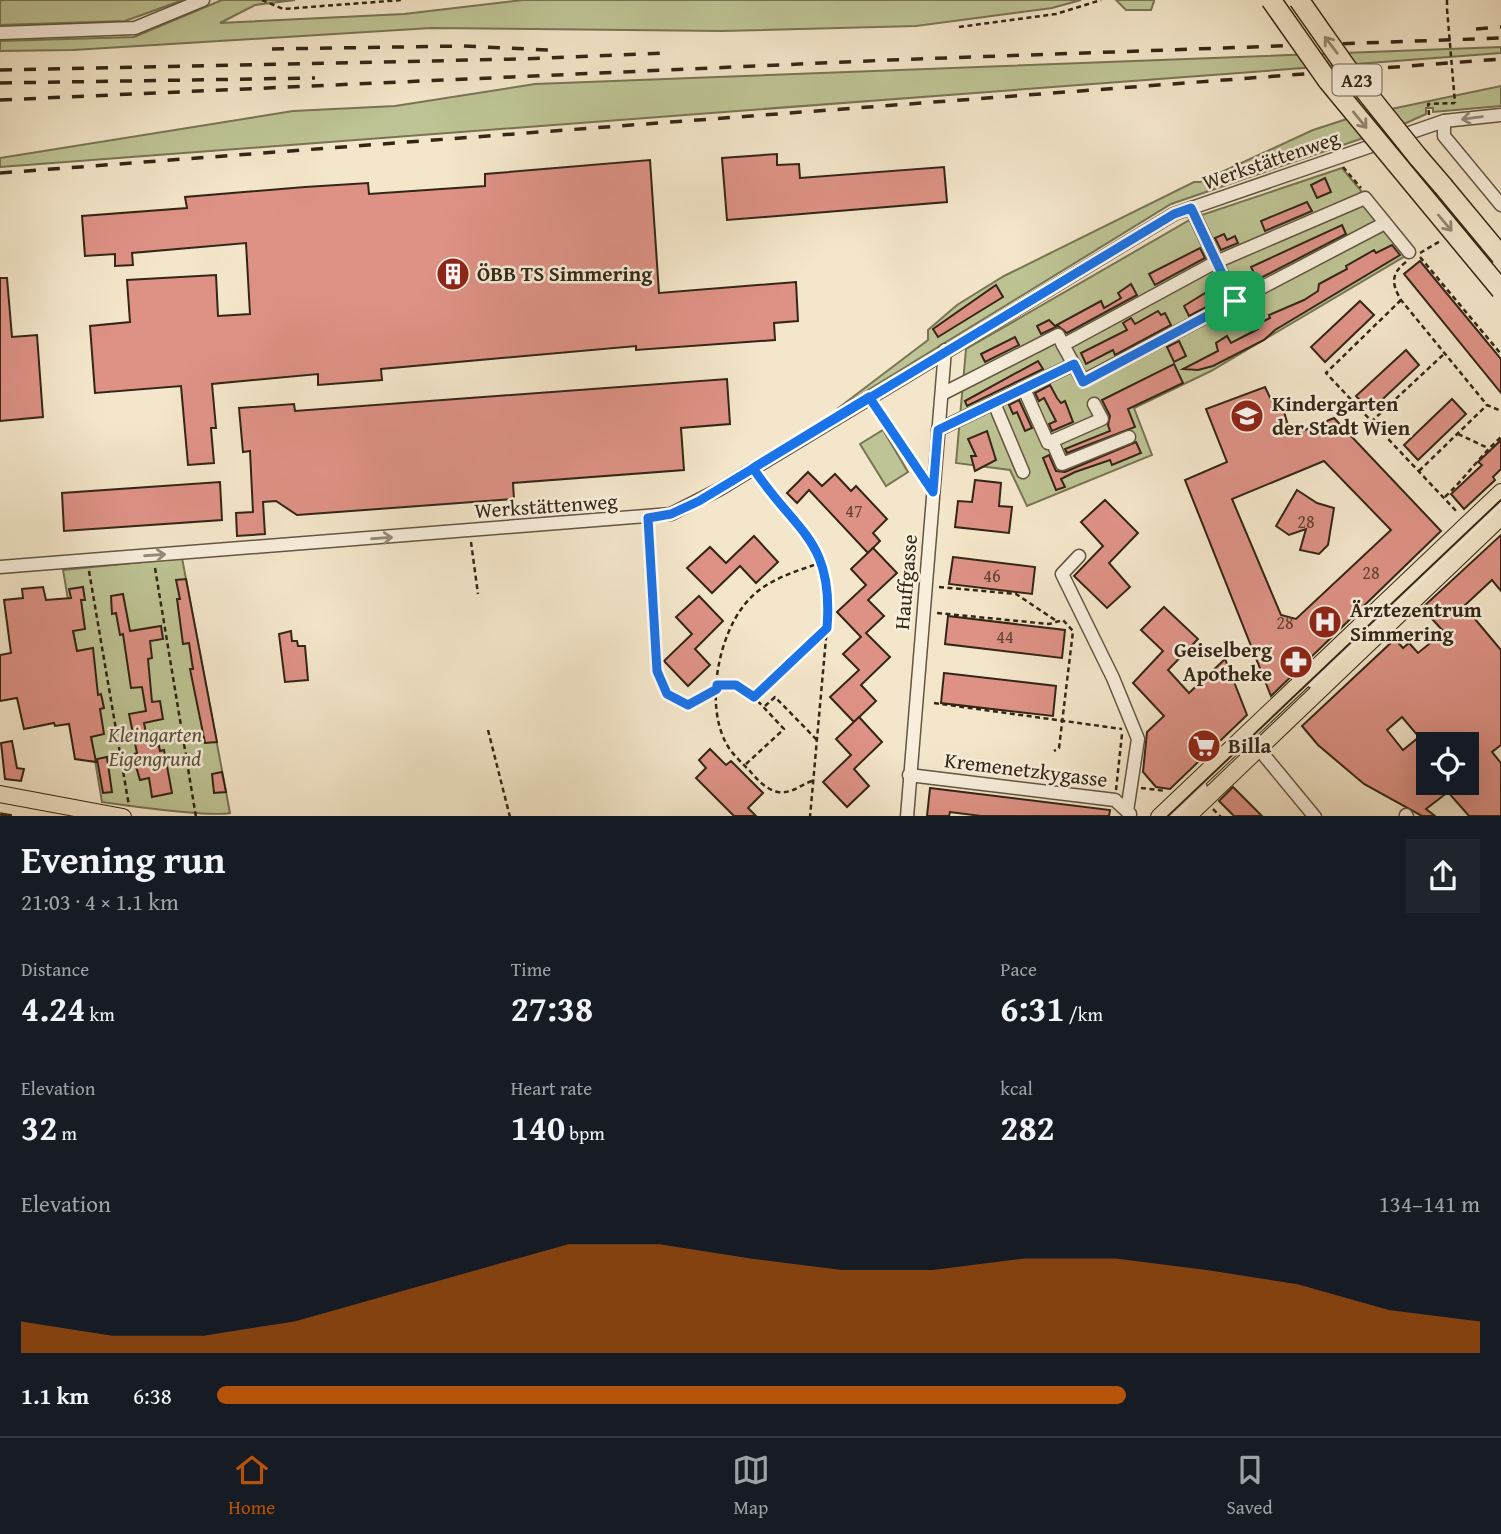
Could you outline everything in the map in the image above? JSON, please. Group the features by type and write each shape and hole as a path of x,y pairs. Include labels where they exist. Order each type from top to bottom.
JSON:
{"highway":[{"name":"A23","path":"1271,0 1328,81 1501,290"},
{"name":"A23","path":"1299,0 1382,113 1501,256"}],"main road":[{"path":"1160,816 1501,492"},
{"path":"1188,816 1501,517"},
{"path":"0,794 126,811"}],"street":[{"path":"0,33 135,28 203,0"},
{"name":"Werkstättenweg","path":"0,567 88,564 648,518 681,511 1174,214 1444,121 1501,115"},
{"path":"1444,121 1444,136 1501,205"},
{"path":"1063,345 1216,262 1365,198 1411,255"},
{"path":"1191,208 1235,301"},
{"path":"942,394 1058,335 1083,382 1385,223"},
{"name":"Hauffgasse","path":"907,816 945,350"},
{"path":"938,430 1074,364"},
{"path":"1024,388 1048,443 1101,419 1094,404"},
{"path":"994,403 1023,472"},
{"path":"1052,442 1062,464 1129,437"},
{"path":"1172,816 1501,504"},
{"path":"1079,556 1062,574 1113,678 1126,726 1138,739 1129,814"},
{"path":"1258,748 1314,816"},
{"name":"Kremenetzkygasse","path":"909,775 1115,800 1129,814"}],"path":[{"path":"262,0 284,9 402,0"},
{"path":"959,27 1056,14 1101,0"},
{"path":"1429,114 1428,104 1455,103 1447,0"},
{"path":"1446,238 1411,255 1398,268 1393,278 1401,300 1487,405 1501,411"},
{"path":"1401,300 1325,373 1468,523"},
{"path":"1371,422 1445,353"},
{"path":"869,397 933,492"},
{"path":"1419,472 1487,405"},
{"path":"1458,434 1488,448"},
{"path":"1444,498 1501,436"},
{"path":"753,468 809,536 823,562 828,589 810,816"},
{"path":"648,518 660,681 667,694 688,705 717,687 736,685 754,697 784,729 745,766"},
{"path":"470,531 478,594"},
{"path":"154,561 196,816"},
{"path":"813,781 792,792 775,791 764,785 723,739 717,687 719,662 728,632 750,599 772,581 823,562"},
{"path":"88,564 126,811"},
{"path":"925,587 1016,594 1055,620 1069,624 1073,631 1063,719 1059,748 1054,751"},
{"path":"923,611 1049,624 1055,620"},
{"path":"754,697 827,628"},
{"path":"764,707 775,697 817,740"},
{"path":"934,704 1126,726 1115,800"},
{"path":"488,730 510,816"}],"green space":[{"path":"0,0 183,0 125,21 0,25"},
{"path":"222,0 295,0 255,5 220,23 404,14 523,0 1081,0 1052,8 916,26 723,31 431,28 73,50 0,51 0,41 134,37"},
{"path":"1116,0 1154,1 1151,10 1126,10"},
{"path":"1501,47 1501,53 0,167 0,158 293,111 395,106 535,84"},
{"path":"1501,86 1501,106 1433,112 1433,108 1426,108 1426,114 1404,124 1171,204 837,409 928,340 928,330 957,305 1004,276 1194,182 1200,182 1313,130 1353,117"},
{"path":"1342,168 1412,252 1211,371 1134,408 1152,455 1027,506 1010,470 956,463 966,349 1193,218"},
{"path":"883,430 908,472 886,486 860,444"},
{"name":"Kleingarten Eigengrund","path":"182,558 230,813 187,812 102,802 63,570"}],"building":[{"path":"777,154 777,165 799,164 800,178 944,167 947,202 727,220 722,158"},
{"name":"ÖBB TS Simmering","path":"650,160 659,293 796,282 798,321 774,323 775,340 636,350 636,346 381,369 382,380 318,385 318,374 212,384 216,428 211,428 214,463 188,465 181,386 95,393 90,326 130,322 127,280 216,275 218,316 250,314 246,243 132,253 133,265 115,266 115,254 85,256 82,216 187,208 185,197 305,187 368,183 369,194 485,186 485,174"},
{"path":"1325,178 1331,192 1317,198 1311,185"},
{"path":"1307,202 1312,211 1265,231 1261,221"},
{"path":"1342,225 1346,234 1239,289 1236,282 1254,273 1251,267"},
{"path":"1224,234 1227,240 1235,236 1238,243 1221,250 1215,238"},
{"path":"1392,245 1400,255 1275,330 1264,340 1213,366 1198,370 1183,369 1218,351 1216,343 1227,336 1231,343 1258,329 1256,325 1270,318 1269,315 1304,300 1318,291 1319,284 1347,269 1346,266 1374,250 1376,253"},
{"path":"1200,248 1205,258 1155,285 1149,274"},
{"path":"1420,261 1501,359 1501,393 1404,274"},
{"path":"0,278 7,278 12,337 37,335 43,417 0,421"},
{"path":"1131,284 1137,295 1067,333 1058,326 1041,334 1037,326 1049,320 1055,326 1101,301 1104,308 1121,298 1118,293"},
{"path":"996,285 1003,297 938,337 933,329"},
{"path":"1218,285 1224,298 1189,316 1184,306"},
{"path":"1360,301 1374,315 1325,362 1311,347"},
{"path":"1158,311 1161,315 1165,313 1171,325 1115,355 1113,350 1086,364 1081,353 1127,330 1123,323 1131,318 1135,324"},
{"path":"1015,337 1019,345 985,362 981,354"},
{"path":"1179,341 1186,356 1174,362 1167,347"},
{"path":"1406,350 1419,365 1370,411 1356,396"},
{"path":"1038,361 1043,369 967,406 965,401"},
{"path":"1174,364 1183,383 1128,409 1135,427 1067,453 1065,449 1110,431 1110,416 1102,400"},
{"path":"727,379 730,424 681,428 684,470 513,483 514,499 297,515 276,501 263,502 265,534 237,536 236,513 253,512 250,451 243,452 239,408 294,404 295,411"},
{"path":"1050,385 1061,403 1065,401 1073,422 1052,431 1049,424 1056,421 1044,398 1039,401 1035,393"},
{"path":"1265,387 1276,410 1283,408 1291,436 1334,418 1441,531 1271,696 1185,480 1227,462 1206,409","holes":["1324,461 1391,530 1296,619 1281,615 1232,499"]},
{"path":"1452,399 1466,414 1418,460 1404,445"},
{"path":"1019,400 1032,428 1025,431 1017,412 1013,414 1009,405"},
{"path":"987,431 996,460 975,471 971,456 976,456 968,439"},
{"path":"1501,440 1501,469 1493,477 1495,480 1464,509 1451,494 1482,465 1478,462"},
{"path":"1136,442 1141,453 1112,465 1110,460 1075,472 1061,479 1065,487 1056,490 1043,458 1049,455 1056,471 1065,472"},
{"path":"808,472 822,486 835,474 851,491 856,486 887,519 873,533 880,541 868,553 809,490 797,503 787,493"},
{"path":"975,480 1001,483 999,506 1012,507 1009,533 955,527 958,501 972,502"},
{"path":"220,482 222,520 64,531 62,493"},
{"path":"1297,490 1317,503 1334,508 1328,545 1319,554 1300,550 1306,529 1289,535 1276,526"},
{"path":"1105,500 1138,533 1109,563 1130,587 1107,608 1074,576 1103,546 1081,522"},
{"path":"1501,535 1501,591 1492,580 1464,606 1501,650 1501,745 1492,752 1501,763 1501,816 1469,816 1451,795 1479,795 1479,732 1416,733 1402,717 1387,730 1403,750 1416,739 1416,795 1444,795 1426,809 1435,816 1422,816 1364,784 1318,745 1302,726 1395,639 1403,648 1409,643 1418,653 1444,632 1422,608"},
{"path":"754,536 778,562 756,583 740,566 712,593 687,568 710,547 726,563"},
{"path":"873,548 897,573 868,600 884,616 866,633 890,657 861,685 876,701 854,722 830,697 859,670 843,654 861,637 837,612 866,585 851,569"},
{"path":"953,557 1035,567 1032,594 949,584"},
{"path":"186,579 217,742 205,743 190,669 193,669 189,643 183,644 176,580"},
{"path":"43,587 46,600 71,598 69,589 83,587 85,600 81,600 85,629 73,631 77,651 93,648 98,695 101,694 104,708 100,709 104,734 91,737 96,762 75,759 69,724 55,726 54,723 24,729 17,698 0,701 0,655 11,653 4,600 23,598 22,589"},
{"path":"123,594 130,631 161,626 163,639 150,641 152,658 148,659 152,702 160,701 163,719 144,723 149,748 159,746 160,751 164,750 172,793 152,797 149,778 140,780 135,763 134,754 137,753 129,714 146,711 142,687 131,688 123,634 120,635 116,613 112,614 111,596"},
{"path":"699,596 723,621 695,649 710,665 688,686 664,661 692,634 676,617"},
{"path":"1164,607 1198,639 1168,670 1189,693 1225,659 1247,715 1170,789 1156,787 1143,772 1147,732 1164,716 1133,683 1163,651 1141,630"},
{"path":"948,616 1065,630 1062,658 945,644"},
{"path":"291,631 292,641 297,641 298,646 305,646 308,680 285,682 279,634"},
{"path":"944,673 1056,686 1053,716 941,703"},
{"path":"859,717 882,742 854,769 869,786 847,807 823,782 851,755 836,739"},
{"path":"12,741 17,768 24,769 21,781 5,779 1,743"},
{"path":"710,749 726,765 731,761 763,793 748,808 756,816 734,816 696,778 706,768 699,760"},
{"path":"107,757 112,792 103,793 97,759"},
{"path":"222,772 226,792 214,793 212,774"},
{"path":"1233,787 1262,816 1234,816 1219,801"},
{"path":"930,788 1110,810 1109,816 981,816 950,812 949,816 927,816"}],"tram line":[{"path":"1168,816 1501,500"}],"railway":[{"path":"1476,29 1501,27"},
{"path":"0,100 889,60 1501,38"},
{"path":"272,49 463,46 548,50"},
{"path":"0,70 521,59 667,53"},
{"path":"0,173 1501,59"},
{"path":"0,83 315,78"},
{"path":"0,814 12,816"}],"place":[{"name":"ÖBB TS Simmering","path":"453,274"},
{"name":"Kindergarten der Stadt Wien","path":"1247,416"},
{"name":"Ärztezentrum Simmering","path":"1325,622"},
{"name":"Geiselberg Apotheke","path":"1296,662"},
{"name":"Billa","path":"1204,746"}],"route":[{"path":"1235,301 1083,382 1074,364 938,430 933,492 869,397 753,468 772,494 809,536 820,554 827,576 827,628 752,698 736,685 717,685 717,689 703,694 694,704 688,705 667,694 657,671 648,518 681,511 720,489 748,472 869,397 945,350 1174,214 1191,208 1235,301"}]}
